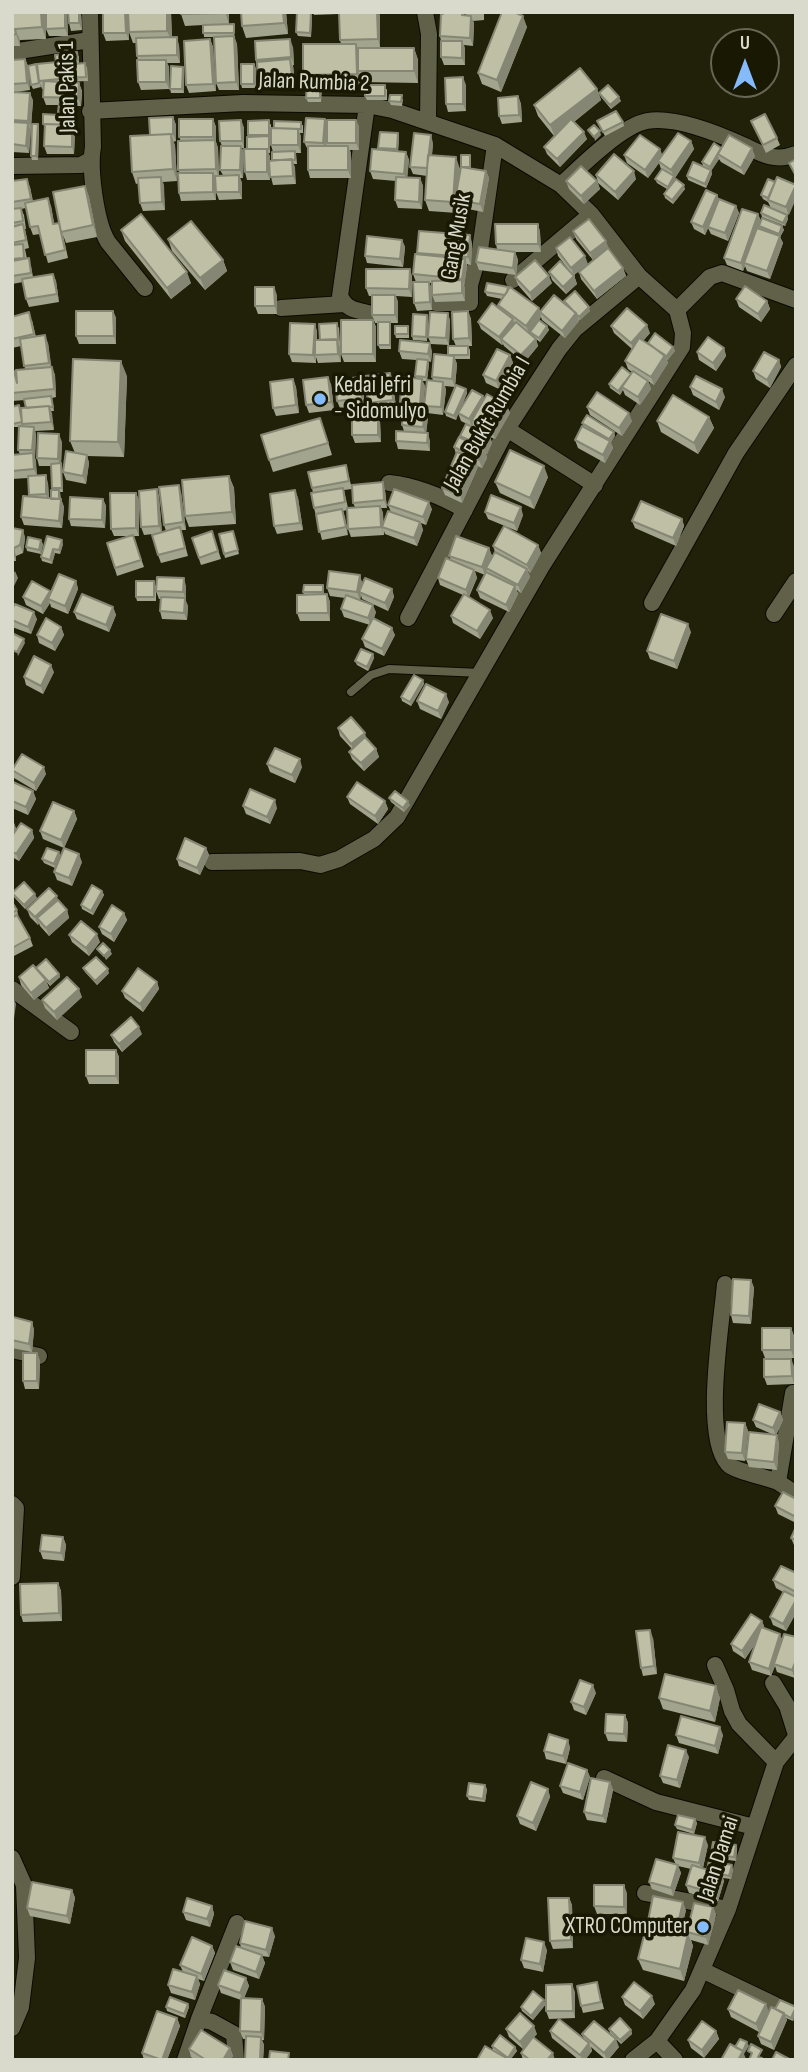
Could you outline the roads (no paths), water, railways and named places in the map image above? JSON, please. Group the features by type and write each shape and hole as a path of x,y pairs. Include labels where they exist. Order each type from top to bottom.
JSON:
{"street":[{"name":"Jalan Pakis 1","path":"90,12 90,111 93,147 90,160 103,234 145,289"},
{"path":"425,12 429,34 428,121"},
{"path":"12,52 90,40"},
{"name":"Jalan Rumbia 2","path":"90,111 243,103 367,105 428,121 495,145 561,185 591,214 639,276 677,310"},
{"path":"367,105 340,296 344,304 351,309 368,313"},
{"path":"561,185 588,159 621,134 645,121 666,120 715,134 774,159 796,154"},
{"name":"Gang Musik","path":"436,303 470,303 470,285 480,250 495,145"},
{"path":"12,166 81,165 90,160"},
{"path":"513,280 591,214"},
{"path":"212,862 300,861 320,865 339,859 374,839 397,817 542,566 682,347 677,310 710,277 722,273 796,300"},
{"name":"Jalan Bukit Rumbia I","path":"408,618 507,429 559,349 575,329 639,276"},
{"path":"281,307 344,304"},
{"path":"652,603 736,453 796,365"},
{"path":"507,429 595,485"},
{"path":"389,483 445,498 465,510"},
{"path":"774,614 796,581"},
{"path":"12,989 71,1032"},
{"path":"725,1284 714,1405 715,1437 729,1466 778,1482 796,1494"},
{"path":"12,1350 39,1356"},
{"path":"778,1482 793,1393"},
{"path":"12,1504 16,1508 12,1577"},
{"path":"715,1665 739,1724 776,1762"},
{"path":"772,1683 787,1706 796,1736"},
{"name":"Jalan Damai","path":"633,2060 657,2041 693,1990 728,1909 776,1762 796,1736"},
{"path":"604,1778 656,1802 754,1827"},
{"path":"12,1858 24,1885 27,1958 21,2007 13,2023"},
{"path":"645,1893 728,1909"},
{"path":"185,2060 237,1923"},
{"path":"702,1970 775,2005"},
{"path":"199,2019 212,2022 234,2034 236,2060"},
{"path":"657,2041 675,2060"}],"lane":[{"path":"351,692 371,676 389,669 481,673"}],"place":[{"name":"Kedai Jefri - Sidomulyo","path":"320,399"},
{"name":"XTRO COmputer","path":"703,1927"}]}
